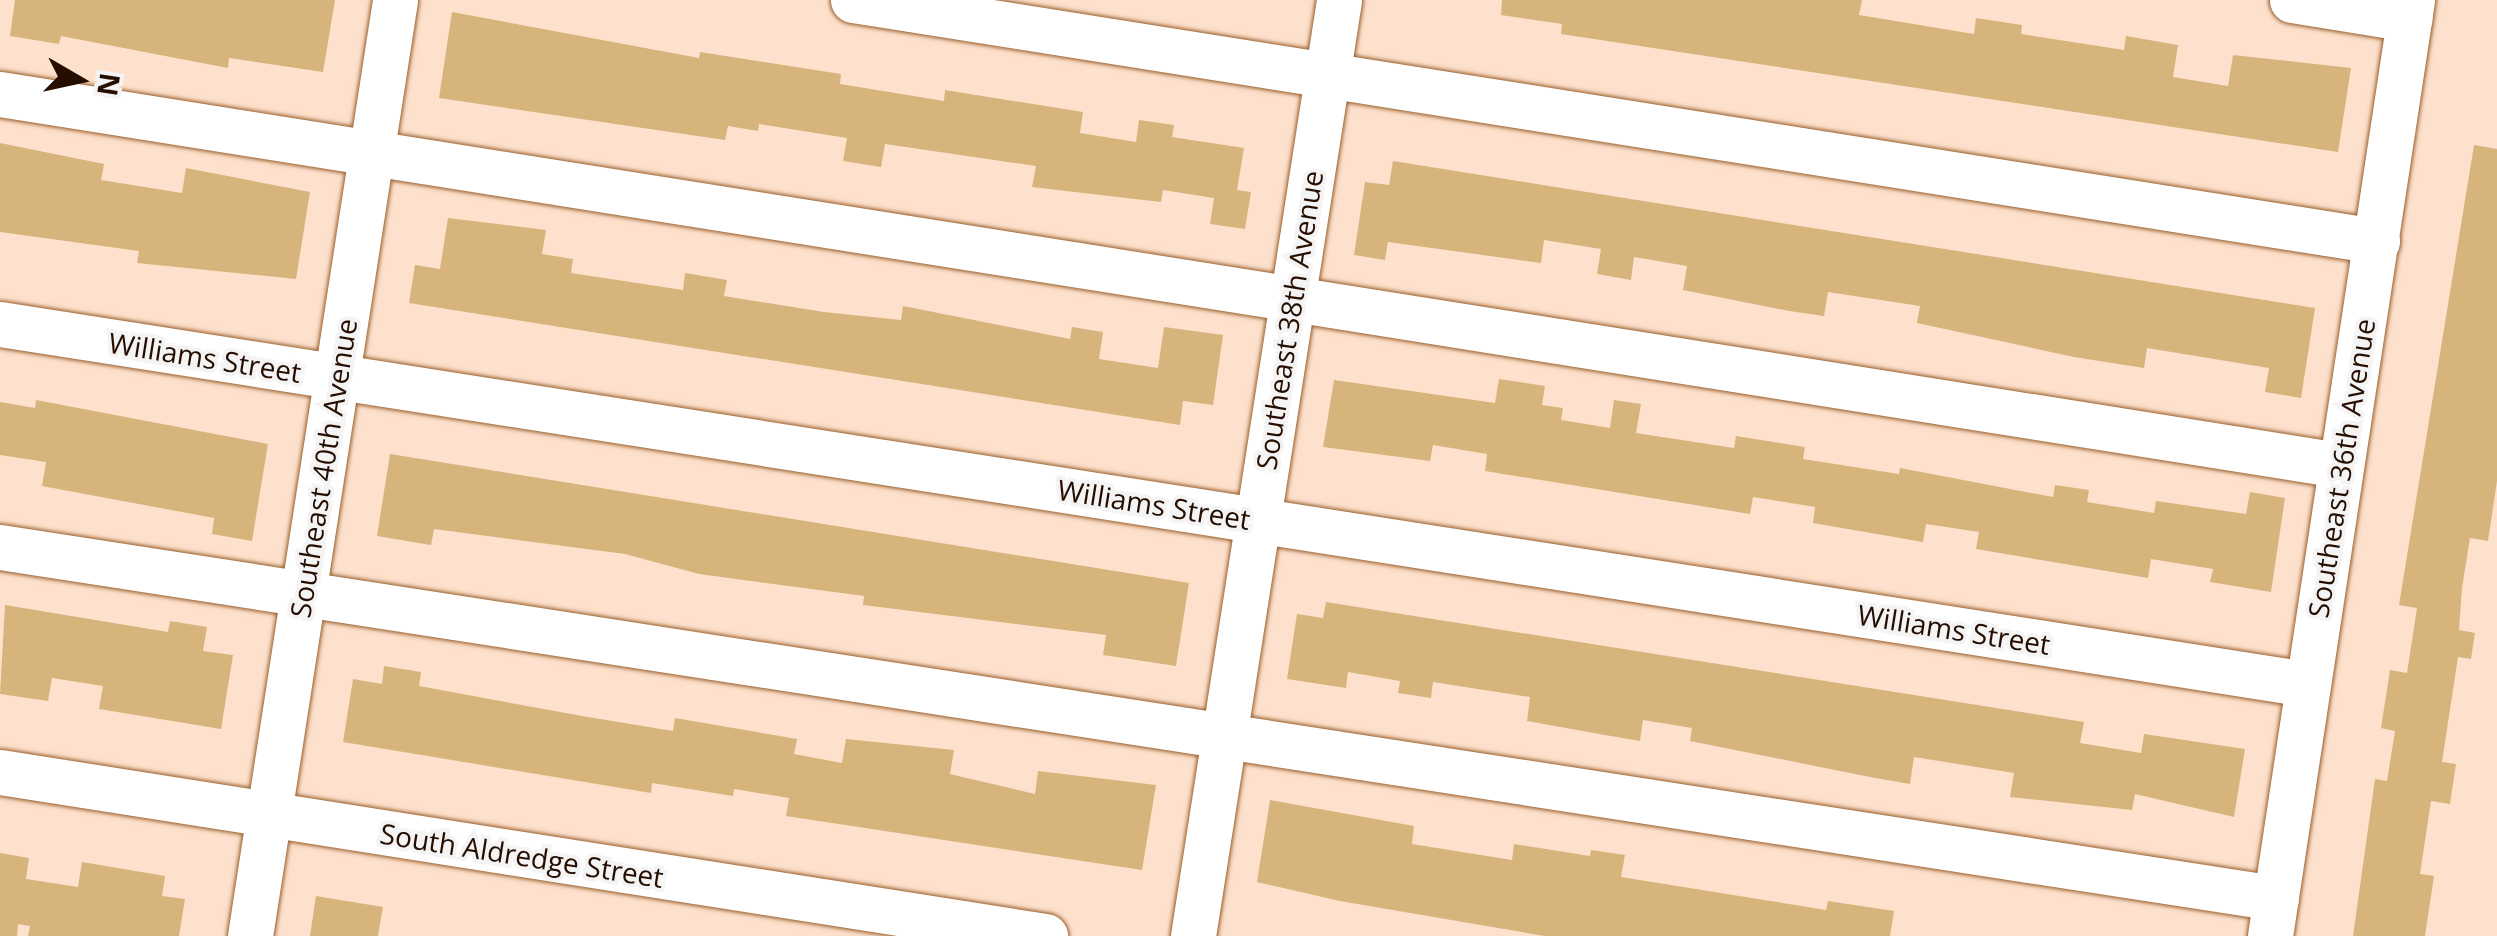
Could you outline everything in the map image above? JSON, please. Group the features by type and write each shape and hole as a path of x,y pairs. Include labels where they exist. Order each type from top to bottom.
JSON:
{"street":[{"name":"Southeast 40th Avenue","path":"250,936 394,0"},
{"path":"853,0 2377,242"},
{"name":"Southeast 38th Avenue","path":"1193,936 1339,0"},
{"path":"2292,0 2411,9"},
{"name":"Southeast 36th Avenue","path":"2273,917 2411,9"},
{"path":"0,94 1296,294 2341,464"},
{"name":"Williams Street","path":"0,324 2307,684"},
{"path":"0,548 1224,735 2273,917"},
{"name":"South Aldredge Street","path":"0,772 1045,936"}],"building":[{"path":"15,0 335,0 323,72 229,58 228,68 61,36 59,44 10,36"},
{"path":"1502,0 1862,0 1859,15 1974,34 1976,18 2022,25 2021,34 2124,50 2126,36 2178,45 2173,77 2228,86 2233,55 2351,68 2338,152 1561,34 1562,24 1501,15"},
{"path":"452,12 699,58 700,52 841,74 840,84 944,101 945,90 1083,112 1080,133 1136,142 1139,120 1174,125 1172,137 1244,148 1237,190 1251,192 1245,229 1210,224 1214,198 1163,190 1161,202 1032,187 1036,166 885,144 881,167 843,161 847,138 759,124 758,131 728,126 725,140 439,98"},
{"path":"0,143 104,164 101,180 182,193 186,168 310,192 296,279 137,263 139,251 0,232"},
{"path":"2474,145 2497,149 2497,481 2488,541 2470,538 2462,588 2459,630 2475,633 2471,659 2458,657 2442,762 2456,764 2450,804 2431,801 2420,874 2434,876 2425,936 2353,936 2375,779 2387,781 2395,731 2381,728 2390,670 2407,673 2417,608 2399,605"},
{"path":"1393,161 2315,308 2301,398 2265,392 2269,368 2147,348 2144,368 2074,357 1917,323 1920,306 1828,292 1824,316 1789,311 1683,290 1687,266 1634,257 1631,280 1597,274 1601,249 1544,240 1541,263 1388,242 1385,260 1354,255 1365,182 1389,185"},
{"path":"448,218 546,230 542,254 573,259 571,273 683,290 685,273 727,280 724,296 824,312 901,320 903,306 1070,339 1072,327 1103,332 1099,359 1158,368 1164,327 1223,335 1213,405 1183,401 1180,425 409,303 415,265 440,269"},
{"path":"1499,379 1545,386 1542,405 1563,408 1561,420 1610,428 1614,400 1641,404 1636,433 1734,448 1736,436 1805,447 1803,459 1899,474 1900,468 2053,497 2055,485 2089,490 2087,502 2154,513 2156,501 2246,514 2250,492 2285,498 2271,592 2210,582 2213,569 2151,559 2148,578 1976,549 1979,532 1926,524 1923,542 1813,523 1815,507 1753,497 1750,514 1485,471 1487,454 1433,445 1430,461 1323,447 1334,380 1495,403"},
{"path":"36,400 268,444 252,541 212,534 214,518 42,486 46,462 0,455 0,402 35,408"},
{"path":"390,454 1189,583 1176,666 1103,655 1106,635 863,605 864,596 699,574 625,554 434,529 431,545 377,536"},
{"path":"1326,602 2084,722 2080,743 2141,753 2144,734 2245,749 2234,817 2135,794 2132,810 2010,797 2014,773 1914,757 1910,784 1690,741 1692,728 1643,720 1640,741 1527,721 1530,697 1433,682 1431,698 1398,693 1400,681 1348,672 1346,688 1287,679 1297,614 1323,618"},
{"path":"5,605 168,632 170,621 207,627 203,651 233,655 221,729 99,709 103,686 52,678 48,701 0,694"},
{"path":"384,666 421,672 419,686 582,716 673,731 675,718 797,739 794,754 842,763 846,739 954,750 950,774 1035,794 1038,771 1156,785 1142,870 786,816 789,798 734,789 733,796 652,783 651,793 343,742 353,679 382,684"},
{"path":"1270,800 1414,826 1412,844 1512,860 1514,844 1590,856 1591,850 1625,855 1621,877 1826,910 1828,901 1894,911 1890,936 1545,936 1340,901 1257,882"},
{"path":"0,853 29,858 26,879 78,887 82,862 165,876 162,896 185,899 179,936 28,936 30,926 18,924 17,936 0,936"},
{"path":"316,896 383,907 378,936 310,936"}]}
